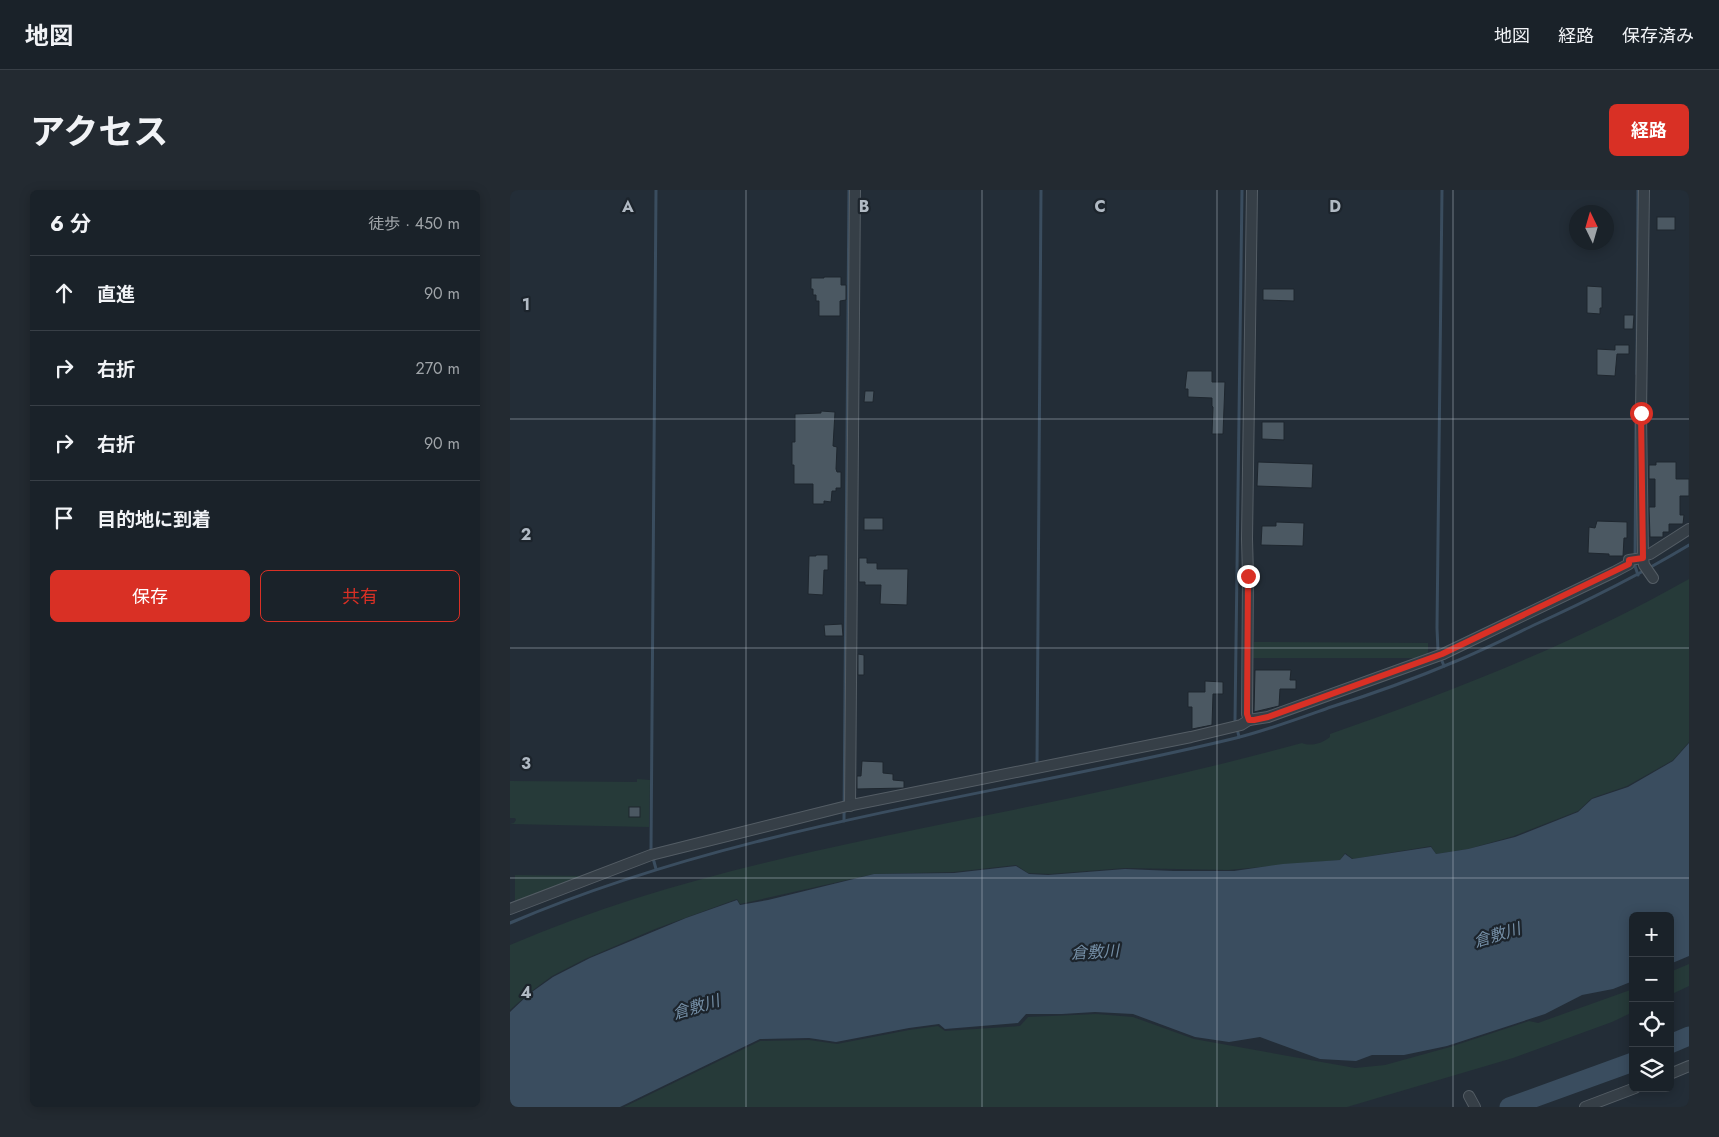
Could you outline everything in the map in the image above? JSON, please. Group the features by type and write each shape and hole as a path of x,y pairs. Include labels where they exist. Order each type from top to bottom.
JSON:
{"street":[{"path":"846,806 856,190"},
{"path":"1241,724 1247,714 1247,539 1252,190"},
{"path":"1643,564 1641,413 1644,190"},
{"path":"1643,564 1650,554 1689,529"},
{"path":"510,909 651,855 846,806 1098,756 1268,717 1439,655 1614,572 1629,564 1629,560 1643,564"},
{"path":"1674,1072 1689,1066"},
{"path":"1585,1107 1629,1090"},
{"path":"1469,1096 1475,1106"}],"green space":[{"path":"1689,579 1689,742 1673,760 1627,786 1592,798 1578,811 1514,836 1468,849 1436,854 1431,846 1353,859 1345,853 1340,860 1228,870 1125,868 1050,874 1028,873 1016,865 954,872 874,874 740,904 737,899 655,929 585,959 552,976 510,1010 510,945 566,922 680,885 796,855 1138,784 1302,743 1309,745 1317,744 1330,737 1330,734 1422,701 1558,645"},
{"path":"1254,642 1428,643 1428,657 1253,658"},
{"path":"637,779 650,780 649,827 510,824 516,820 515,818 510,818 510,781 637,782","holes":["629,807 640,807 640,817 629,817"]},
{"path":"515,875 585,876 515,903"},
{"path":"1689,964 1689,986 1674,993 1674,970"},
{"path":"1629,990 1629,1014 1612,1022 1513,1058 1347,1107 624,1107 760,1041 809,1040 837,1044 938,1026 945,1031 1020,1026 1028,1017 1096,1014 1133,1017 1194,1039 1355,1068 1385,1065 1450,1047 1529,1021 1538,1023"}],"water":[{"name":"倉敷川","path":"1689,743 1689,956 1674,962 1674,912 1629,912 1629,983 1613,989 1582,995 1545,1014 1447,1046 1404,1055 1372,1055 1356,1061 1320,1059 1260,1037 1229,1042 1195,1037 1133,1014 1095,1012 1026,1014 1018,1023 945,1029 939,1024 836,1042 809,1038 760,1039 620,1107 510,1107 510,1012 529,994 553,977 590,958 686,918 737,900 740,905 768,900 874,874 954,873 1016,866 1029,874 1048,875 1125,869 1234,871 1283,864 1340,860 1345,854 1352,859 1431,847 1436,854 1468,849 1515,837 1578,812 1592,799 1628,787 1673,761"}],"building":[{"path":"1657,217 1675,217 1675,230 1657,230"},
{"path":"841,277 841,285 846,285 846,300 840,301 840,316 819,316 819,301 816,301 816,295 813,295 811,278"},
{"path":"1587,286 1602,287 1602,308 1600,308 1600,314 1587,313"},
{"path":"1263,289 1294,289 1294,301 1263,300"},
{"path":"1624,315 1634,315 1633,329 1624,329"},
{"path":"1615,345 1629,345 1629,354 1617,354 1615,376 1597,375 1597,349 1615,350"},
{"path":"1187,371 1212,371 1212,382 1225,382 1223,434 1212,434 1212,398 1188,397 1188,389 1185,389"},
{"path":"865,391 874,391 873,402 864,402"},
{"path":"821,411 835,412 833,446 837,447 836,469 837,472 841,472 841,488 836,488 836,491 832,491 831,502 824,501 824,504 813,504 813,484 794,484 792,442 795,442 795,414 821,413"},
{"path":"1262,422 1284,422 1284,440 1262,439"},
{"path":"1258,462 1313,464 1312,488 1257,486"},
{"path":"1656,462 1676,462 1676,479 1689,479 1689,496 1680,496 1680,515 1684,515 1683,524 1669,524 1669,532 1663,532 1663,537 1650,537 1649,507 1655,507 1655,479 1649,479 1649,465 1656,465"},
{"path":"864,518 883,518 883,530 864,530"},
{"path":"1597,521 1627,522 1627,538 1624,538 1623,556 1588,553 1589,527 1595,528"},
{"path":"1276,522 1304,523 1303,546 1261,545 1262,526 1276,526"},
{"path":"828,555 828,570 824,570 823,595 808,594 809,556"},
{"path":"859,558 867,558 867,563 877,563 877,569 908,569 907,605 880,604 881,585 865,585 865,582 859,582"},
{"path":"842,624 843,636 825,636 824,625"},
{"path":"858,654 864,655 864,675 858,675"},
{"path":"1255,670 1291,670 1290,680 1296,680 1296,689 1280,689 1279,706 1254,712"},
{"path":"1205,681 1223,682 1223,694 1213,694 1212,725 1192,729 1192,707 1188,707 1188,692 1205,692"},
{"path":"862,761 883,762 883,773 893,774 893,780 904,781 904,788 857,789 857,776 861,776"},
{"path":"629,807 640,807 640,817 629,817"}],"waterway":[{"path":"651,851 656,190"},
{"path":"844,821 849,190"},
{"path":"1037,764 1041,190"},
{"path":"1239,737 1235,720 1242,190"},
{"path":"1442,190 1437,628 1438,651 1444,666"},
{"path":"1637,374 1638,190"},
{"path":"1636,423 1635,566 1638,575"},
{"path":"510,923 598,889 687,861 777,837 1145,759 1272,728 1393,686 1474,653 1574,607 1689,545"},
{"path":"653,858 656,869"},
{"path":"1674,1042 1689,1036"},
{"path":"1509,1107 1629,1063"}],"route":[{"path":"1248,576 1247,714 1249,720 1268,717 1436,656 1629,564 1629,560 1640,560 1643,558 1641,413"}]}
